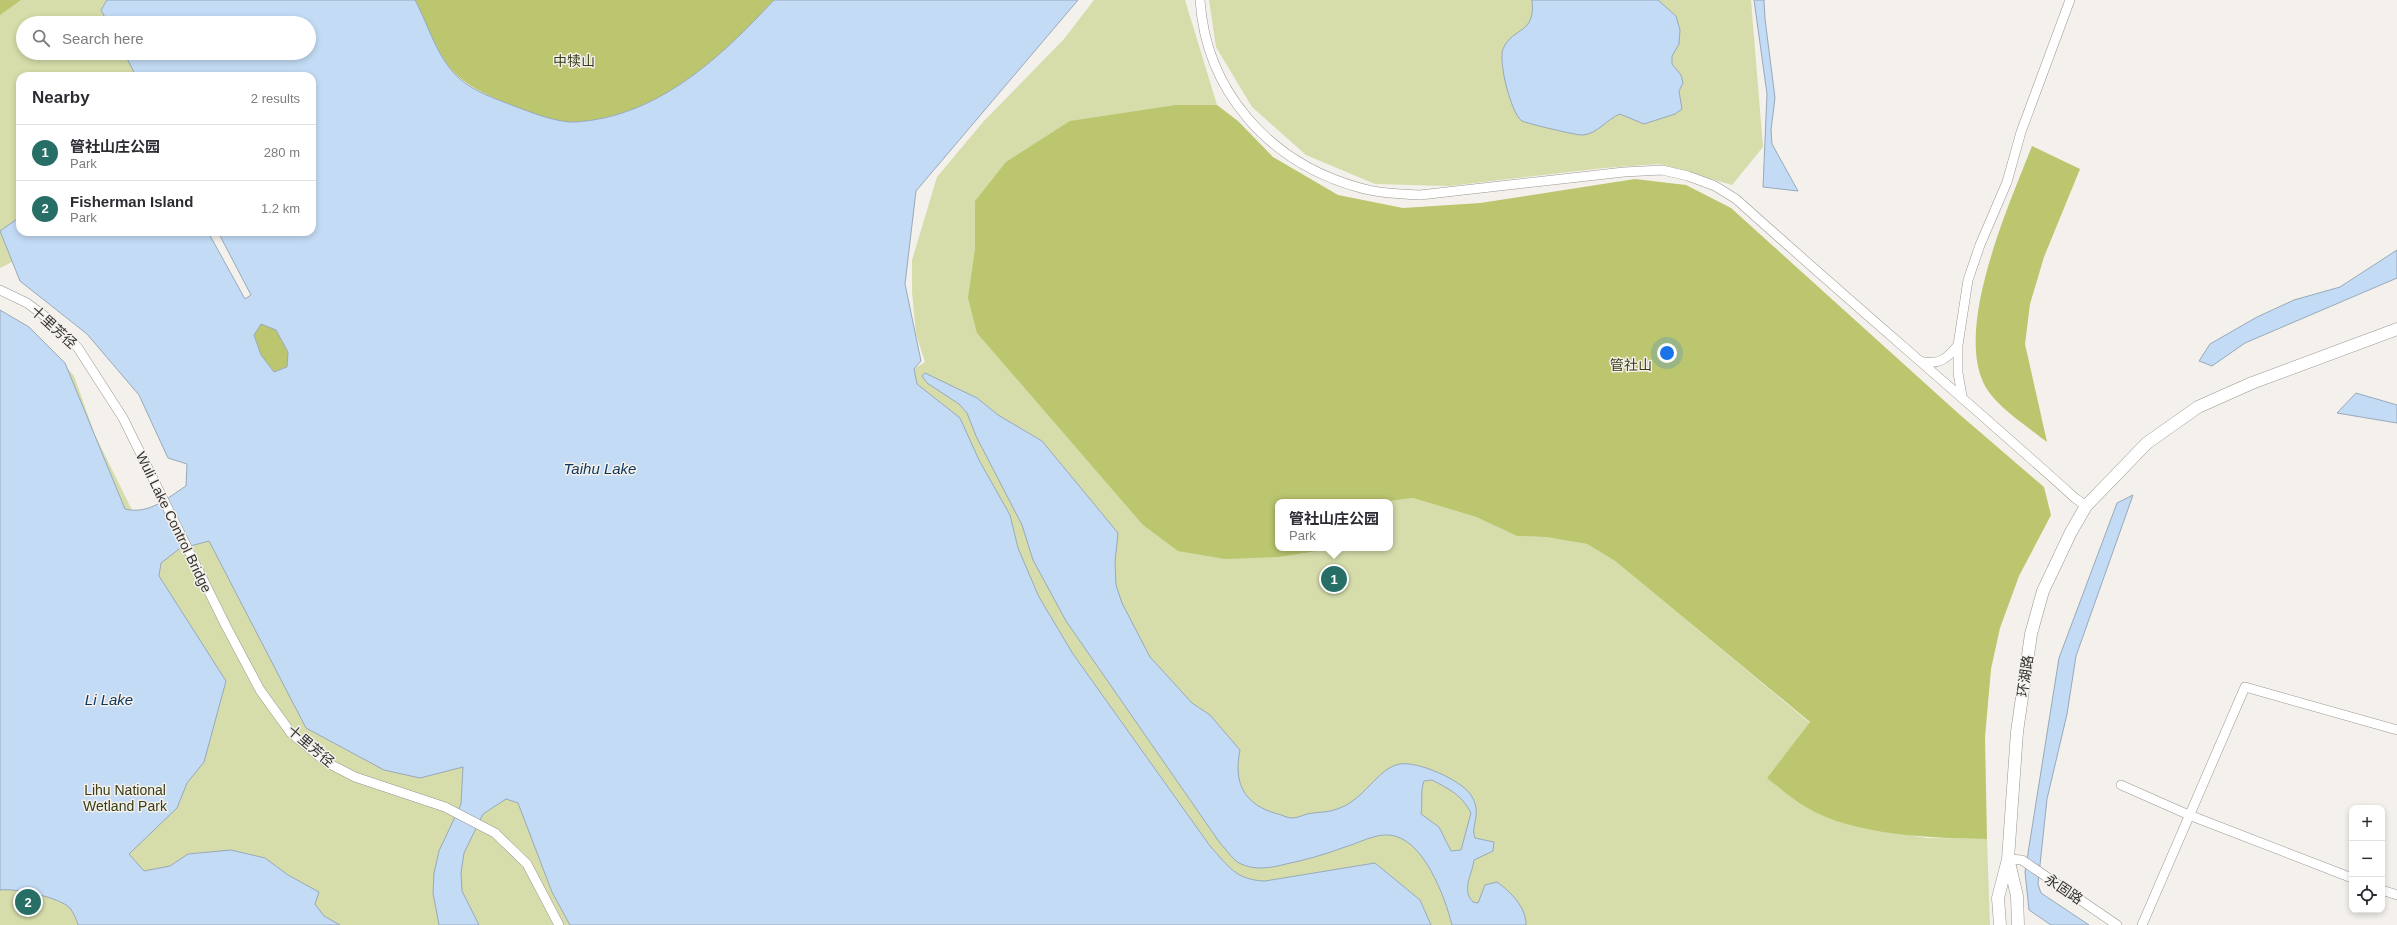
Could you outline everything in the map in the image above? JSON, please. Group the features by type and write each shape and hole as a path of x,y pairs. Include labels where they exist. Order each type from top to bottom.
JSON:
{"street":[{"path":"1200,0 1206,45 1218,75 1246,116 1269,140 1327,177 1357,187 1386,193 1420,195 1624,172 1662,170 1688,176 1715,186 1736,199 1917,360 1962,396 2074,498 2086,506"},
{"path":"1962,396 1958,373 1958,345 1968,280 1980,245 2007,182 2021,132 2070,0"},
{"name":"十里芳径","path":"0,290 27,303 46,317 78,348 123,418"},
{"name":"环湖路","path":"2000,925 1998,898 2008,859 2017,732 2031,634 2043,591 2071,532 2086,506 2146,443 2198,407 2252,383 2397,329"},
{"path":"1917,360 1929,364 1940,362 1950,355 1958,345"},
{"name":"Wuli Lake Control Bridge","path":"123,418 226,626"},
{"name":"十里芳径","path":"226,626 260,690 291,733 326,762 354,777 445,807 495,833 527,864 559,925"},
{"path":"2142,925 2245,687 2397,730"},
{"path":"2121,785 2189,815 2349,877"},
{"name":"环湖路","path":"2008,859 2017,896 2018,925"},
{"name":"永固路","path":"2008,859 2022,860 2117,925"},
{"path":"2385,891 2397,895"}],"green space":[{"path":"0,0 107,0 101,10 105,16 16,16 16,60 129,60 136,72 16,72 16,229 11,233 20,258 0,268"},
{"path":"0,0 21,0 0,15"},
{"name":"中犊山","path":"415,0 774,0 710,62 686,80 660,96 634,109 605,118 568,122 543,116 511,105 484,93 467,83 452,71 441,56"},
{"path":"1094,0 1185,0 1217,105 1177,105 975,201 975,249 1279,557 1318,551 1393,551 1393,501 1413,498 1476,517 1517,536 1546,537 1587,544 1615,561 1810,723 1767,778 1896,833 1927,838 1987,839 1990,925 1431,925 1420,900 1375,863 1265,881 1247,878 1240,875 1228,866 1210,846 1073,654 1039,597 1018,548 1010,515 979,460 960,419 917,384 914,369 925,362 916,334 912,292 912,260 937,177 983,122 1064,39"},
{"path":"1209,0 1751,0 1763,147 1732,185 1659,164 1604,168 1449,186 1375,184 1306,155 1252,107 1216,47"},
{"name":"管社山","path":"1176,105 1217,105 1238,121 1273,157 1338,195 1403,208 1480,203 1635,179 1686,185 1731,208 1959,414 2044,487 2051,515 2019,576 2000,628 1991,669 1985,737 1987,839 1942,838 1894,834 1870,830 1825,817 1791,797 1767,778 1810,722 1615,561 1587,544 1546,537 1517,536 1476,517 1413,498 1393,501 1393,499 1275,499 1275,551 1318,551 1279,557 1225,559 1178,551 1143,525 977,333 968,298 975,249 975,201 1006,162 1070,121"},
{"path":"2032,146 2080,169 2044,257 2030,304 2025,344 2047,442 2012,416 1989,392 1984,384 1977,359 1976,330 1980,298 1988,265"},
{"name":"Lihu National Wetland Park","path":"0,316 46,344 74,376 95,435 157,561 213,526 465,762 477,777 451,925 0,925"},
{"path":"261,323 276,330 288,352 287,367 274,372 261,355 254,335"},
{"path":"504,790 529,797 595,925 472,925 454,873 480,808"}],"water":[{"name":"Taihu Lake","path":"107,0 415,0 445,62 466,84 486,95 528,111 552,119 575,122 605,118 634,109 660,96 686,80 710,62 774,0 1078,0 916,191 905,284 921,361 914,369 917,384 960,418 979,460 1010,515 1018,548 1039,597 1073,654 1210,846 1228,866 1240,875 1247,878 1265,881 1375,863 1420,900 1431,925 570,925 552,892 518,803 506,799 483,814 464,853 461,873 462,891 479,925 439,925 433,893 434,873 439,851 461,804 463,767 420,778 384,770 306,728 209,541 179,549 161,563 159,576 226,681 204,762 187,783 177,808 129,854 144,871 170,866 188,854 231,850 265,858 288,875 319,892 315,904 324,916 340,925 78,925 70,908 57,900 16,890 0,890 0,310 29,327 65,363 125,509 142,510 150,508 186,486 187,464 168,458 139,395 87,334 20,281 0,231 16,220 16,236 210,236 245,299 251,295 220,236 316,236 316,72 134,72 128,60 316,60 316,16 104,16 101,10","holes":["261,324 276,330 288,352 287,367 274,372 261,355 254,335"]},
{"path":"1532,0 1658,0 1676,16 1680,30 1679,44 1672,56 1672,64 1681,75 1683,83 1679,91 1682,109 1675,114 1644,124 1620,114 1593,132 1583,135 1572,134 1522,121 1514,108 1506,87 1502,55 1503,49 1507,42 1523,29 1531,19"},
{"path":"1754,0 1764,0 1775,98 1771,130 1772,144 1798,191 1763,187 1767,94"},
{"path":"2397,250 2397,278 2245,343 2212,366 2199,361 2210,344 2257,317 2294,300 2340,287"},
{"path":"925,373 977,398 998,415 1042,441 1118,533 1115,562 1116,585 1122,603 1150,657 1192,703 1210,715 1240,750 1238,773 1240,782 1249,798 1266,810 1289,818 1295,818 1310,813 1331,811 1347,805 1384,772 1400,764 1417,765 1449,778 1466,789 1471,795 1476,808 1474,828 1475,838 1494,842 1493,851 1474,860 1468,882 1468,892 1470,897 1473,902 1478,903 1485,885 1497,882 1517,900 1521,906 1526,925 1452,925 1438,885 1431,870 1422,857 1412,846 1401,838 1389,835 1372,837 1316,857 1274,867 1257,868 1245,866 1234,859 1220,843 1066,621 1033,560 1022,525 976,436 967,413 959,404 927,383 922,376","holes":["1432,780 1459,797 1471,813 1461,850 1451,851 1439,827 1421,814 1422,789 1424,781"]},
{"path":"2356,393 2397,405 2397,423 2337,413"},
{"path":"2133,495 2076,656 2067,714 2047,799 2038,884 2041,893 2089,925 2051,925 2029,910 2025,872 2059,658 2117,503"}],"place":[{"name":"管社山庄公园","path":"1334,579"},
{"name":"Fisherman Island","path":"28,902"}],"water label":[{"name":"Li Lake","path":"109,700"}]}
